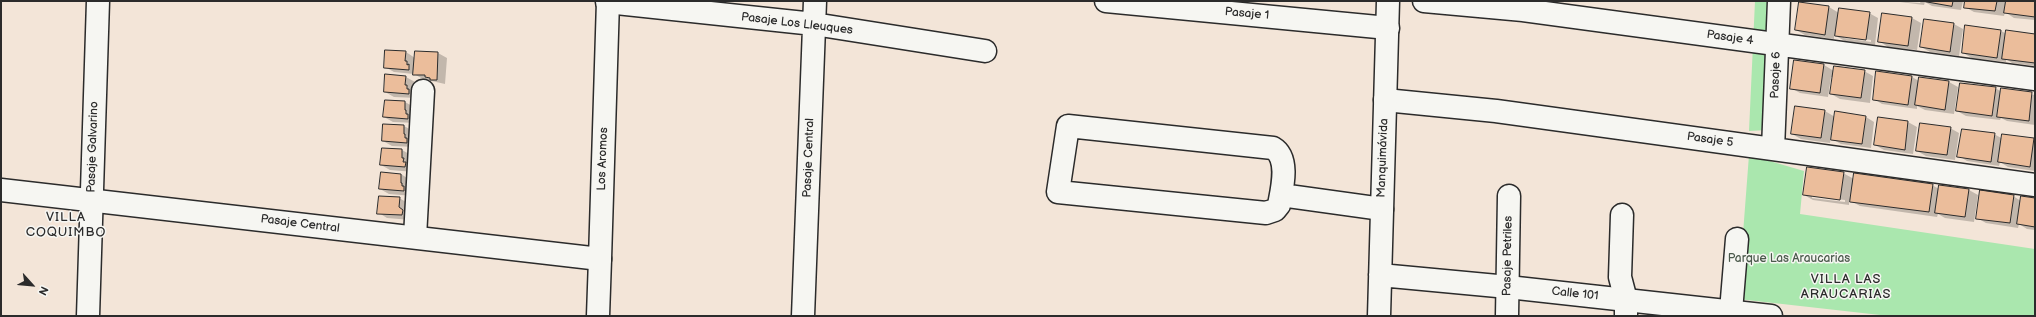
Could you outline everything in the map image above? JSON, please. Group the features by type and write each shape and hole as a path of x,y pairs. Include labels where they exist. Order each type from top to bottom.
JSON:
{"street":[{"name":"Pasaje Galvarino","path":"88,316 98,1"},
{"name":"Pasaje Central","path":"803,316 815,1"},
{"name":"Pasaje 1","path":"1106,1 1388,28"},
{"name":"Manquimávida","path":"1379,316 1388,1"},
{"name":"Pasaje 4","path":"1424,1 1523,10 2035,79"},
{"name":"Pasaje 6","path":"1773,149 1779,1"},
{"name":"Pasaje Los Lleuques","path":"608,2 814,24 985,51"},
{"name":"Los Aromos","path":"598,316 608,2"},
{"path":"415,237 423,91"},
{"name":"Pasaje 5","path":"1385,100 1472,108 2035,185"},
{"path":"1068,126 1274,148 1279,152 1283,162 1281,196 1275,210 1266,213 1058,192 1068,126"},
{"name":"Pasaje Central","path":"1,190 600,259"},
{"path":"1281,196 1382,209"},
{"name":"Pasaje Petriles","path":"1507,316 1510,196"},
{"path":"1622,214 1620,277 1626,308"},
{"path":"1731,311 1737,239"},
{"name":"Calle 101","path":"1380,276 1508,287 1626,308 1731,311 1771,316"}],"green space":[{"path":"1755,1 1778,1 1767,130 1749,131"},
{"name":"Parque Las Araucarias","path":"1749,155 1804,171 1800,214 2035,249 2035,316 1889,316 1738,299"}],"building":[{"path":"1922,1 1953,1 1952,6"},
{"path":"1965,1 1997,1 1995,11 1964,8"},
{"path":"2006,1 2035,1 2035,17 2004,13"},
{"path":"1799,2 1829,6 1825,35 1795,30"},
{"path":"1839,8 1870,12 1866,40 1835,36"},
{"path":"1882,13 1912,17 1908,46 1878,42"},
{"path":"1924,19 1954,23 1950,52 1920,47"},
{"path":"1965,25 2001,30 1997,58 1962,53"},
{"path":"2006,30 2035,34 2035,63 2002,59"},
{"path":"385,50 406,51 405,61 407,61 407,65 409,64 409,70 384,68"},
{"path":"415,51 438,52 437,80 430,80 430,78 425,77 425,75 413,75"},
{"path":"1794,60 1824,64 1820,93 1790,89"},
{"path":"1834,66 1865,70 1861,98 1830,94"},
{"path":"1876,71 1912,76 1908,105 1873,100"},
{"path":"385,74 406,76 405,85 407,85 407,89 409,89 409,94 384,92"},
{"path":"1919,77 1949,81 1945,110 1915,105"},
{"path":"1960,83 1996,87 1992,116 1956,111"},
{"path":"2001,88 2032,92 2029,121 1997,117"},
{"path":"385,100 405,101 405,110 406,114 408,114 408,119 383,117"},
{"path":"1795,106 1825,110 1821,138 1791,134"},
{"path":"1835,111 1866,116 1862,144 1831,140"},
{"path":"1878,117 1908,121 1905,150 1874,145"},
{"path":"1920,123 1951,127 1947,155 1916,151"},
{"path":"383,124 404,125 404,134 405,138 407,138 407,143 382,141"},
{"path":"1962,129 1995,133 1991,162 1957,157"},
{"path":"2002,134 2034,138 2030,167 1998,162"},
{"path":"382,148 402,149 402,158 404,158 403,162 406,162 405,167 380,165"},
{"path":"1807,167 1844,172 1840,200 1803,195"},
{"path":"381,172 401,174 401,183 402,186 404,186 404,191 379,189"},
{"path":"1854,173 1933,184 1929,212 1850,202"},
{"path":"1939,185 1969,189 1965,217 1935,213"},
{"path":"1980,190 2014,195 2010,223 1976,219"},
{"path":"379,196 400,197 399,207 403,210 402,215 377,214"},
{"path":"2021,196 2035,198 2035,227 2017,224"}],"district":[{"name":"VILLA COQUIMBO","path":"66,226"},
{"name":"VILLA LAS ARAUCARIAS","path":"1846,288"}]}
